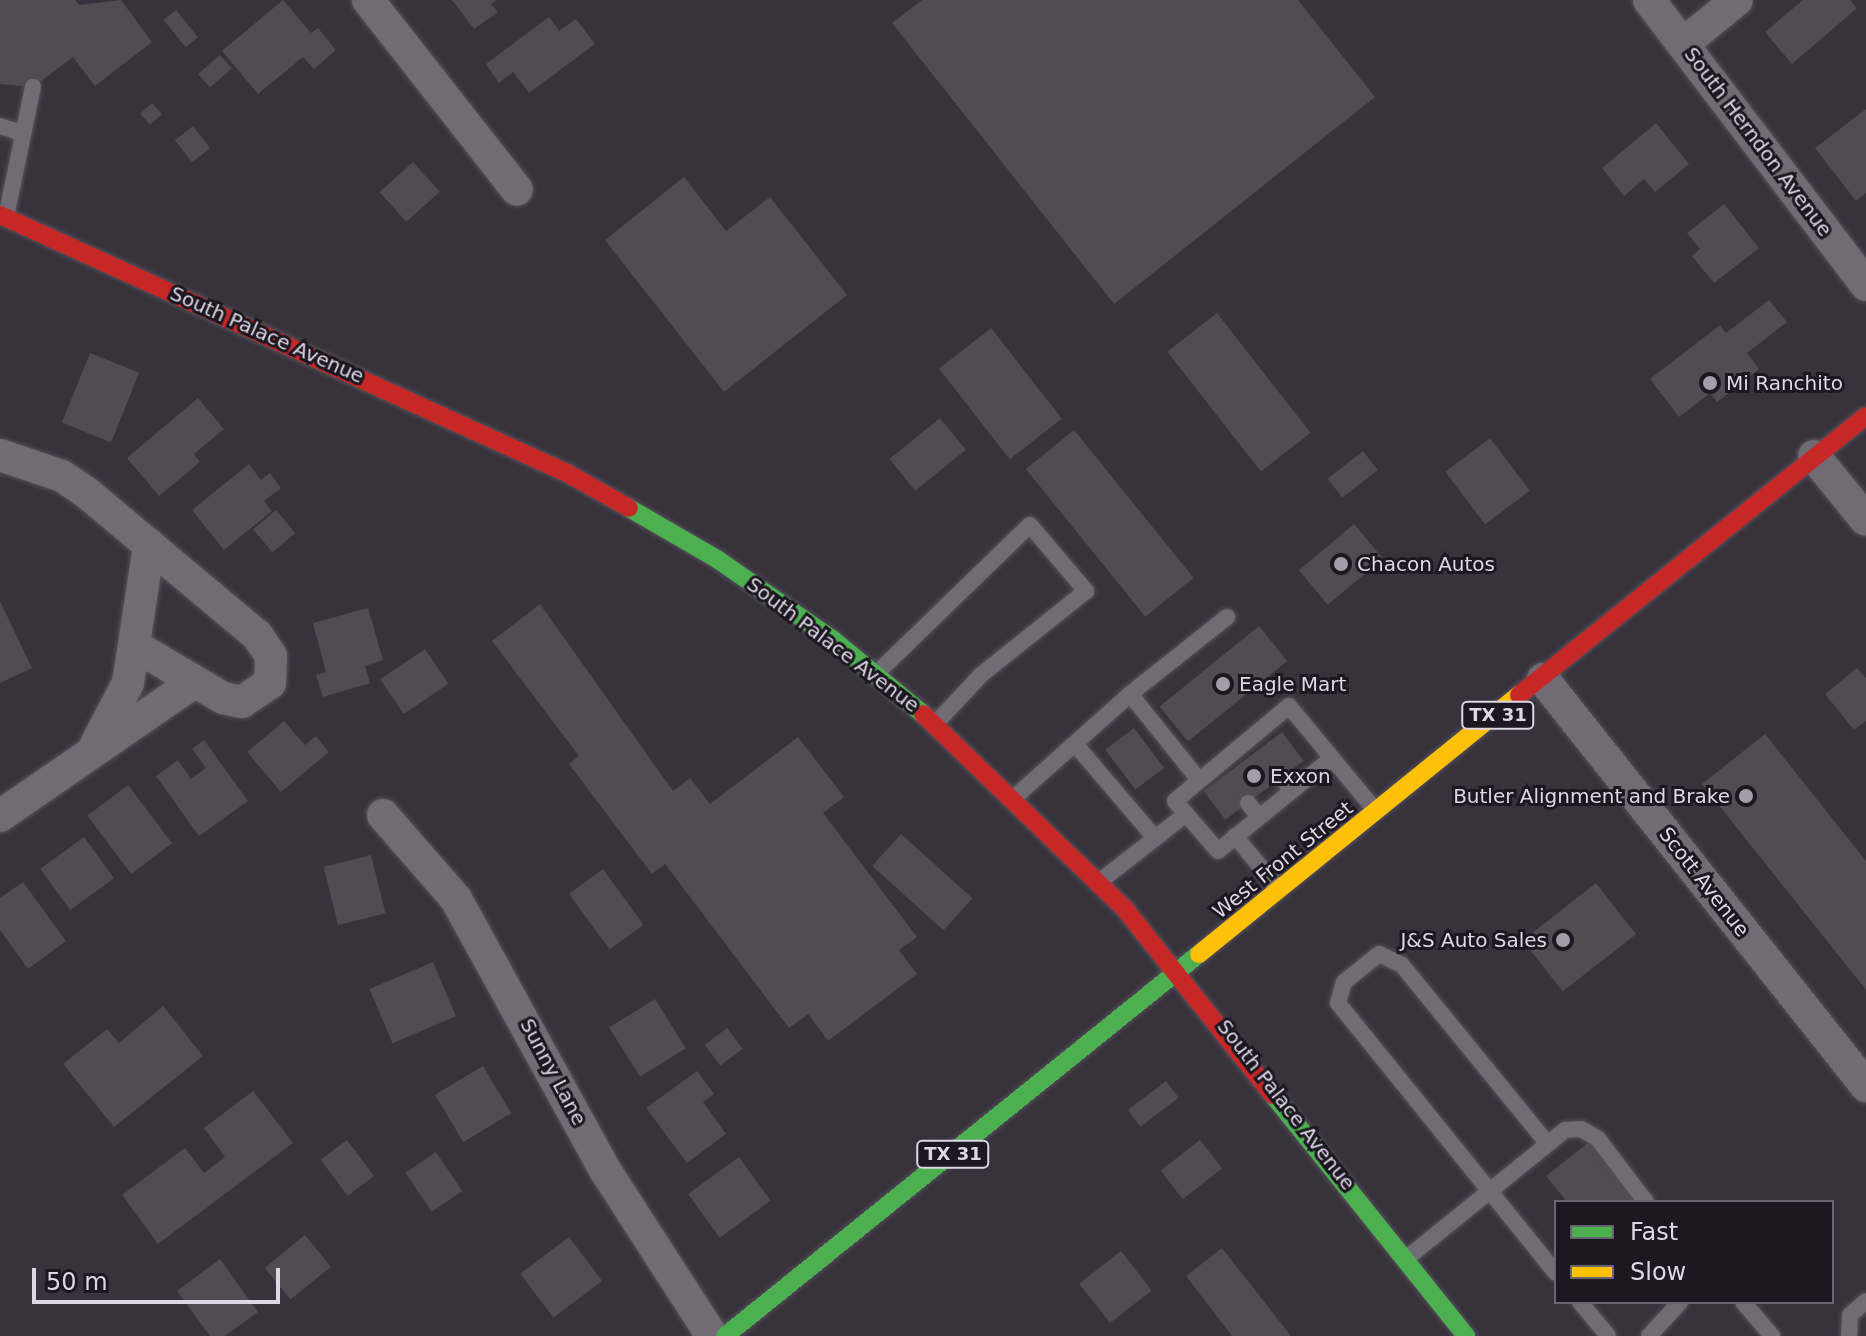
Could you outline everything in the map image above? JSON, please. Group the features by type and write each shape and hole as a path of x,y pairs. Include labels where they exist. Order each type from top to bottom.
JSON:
{"main road":[{"name":"South Palace Avenue","path":"3,217 567,473 717,559 876,674 1014,798 1099,883 1180,971 1466,1336"},
{"name":"West Front Street","path":"725,1336 1866,416"}],"street":[{"path":"368,0 517,190"},
{"name":"South Herndon Avenue","path":"1649,0 1866,285"},
{"path":"1684,43 1737,0"},
{"path":"0,455 62,476 257,635 271,656 270,683 242,702 193,683 135,646"},
{"path":"1814,456 1866,520"},
{"path":"86,757 120,706 135,646 149,545"},
{"name":"Scott Avenue","path":"1543,679 1863,1077"},
{"path":"0,816 193,683"},
{"name":"Sunny Lane","path":"383,815 456,899 605,1170 712,1336"}],"lane":[{"path":"3,217 33,87"},
{"path":"0,126 22,133"},
{"path":"876,674 1030,525 1086,591 982,674 935,724"},
{"path":"1014,798 1130,694 1227,617"},
{"path":"1130,694 1199,780"},
{"path":"1332,758 1287,784 1254,810 1235,836 1218,851 1175,801 1199,780 1221,771 1255,744 1289,706 1332,758 1377,813"},
{"path":"1075,744 1155,838"},
{"path":"1099,883 1186,814"},
{"path":"1235,836 1280,891"},
{"path":"1547,1143 1402,965 1379,954 1344,982 1338,1003 1554,1271"},
{"path":"1407,1258 1547,1143 1581,1129 1598,1139 1644,1200"},
{"path":"1849,1336 1850,1315 1866,1301"},
{"path":"1582,1304 1608,1336"},
{"path":"1649,1336 1678,1304"},
{"path":"1745,1304 1772,1336"}],"building":[{"path":"0,0 75,0 79,5 121,0 152,42 95,86 73,57 33,87 0,84"},
{"path":"283,0 311,33 318,28 336,50 314,69 303,57 258,94 222,51"},
{"path":"452,0 497,0 491,4 498,12 474,29"},
{"path":"922,0 1298,0 1375,97 1114,304 892,23"},
{"path":"1803,0 1850,0 1857,8 1792,64 1765,32"},
{"path":"176,10 198,37 186,47 164,20"},
{"path":"549,17 559,31 576,19 595,44 529,93 513,72 499,83 486,64"},
{"path":"220,55 232,69 210,88 198,74"},
{"path":"152,103 162,114 150,125 140,114"},
{"path":"1866,109 1866,193 1856,201 1815,148"},
{"path":"1656,123 1689,164 1655,192 1644,179 1624,196 1602,168"},
{"path":"193,126 210,148 192,162 175,140"},
{"path":"413,162 440,192 406,222 380,192"},
{"path":"684,177 726,231 770,197 847,295 724,392 605,240"},
{"path":"1724,204 1759,248 1714,283 1692,256 1700,249 1687,233"},
{"path":"1769,300 1787,322 1747,353 1759,369 1717,402 1710,393 1679,417 1650,379 1720,325 1726,333"},
{"path":"1217,313 1311,433 1261,472 1167,352"},
{"path":"991,328 1062,419 1010,459 939,369"},
{"path":"90,353 139,373 111,442 62,423"},
{"path":"198,398 224,429 194,454 200,462 159,496 127,458"},
{"path":"940,418 966,450 915,491 889,459"},
{"path":"1074,430 1194,578 1145,617 1026,469"},
{"path":"1490,438 1530,491 1485,524 1445,472"},
{"path":"1363,451 1378,470 1342,498 1328,479"},
{"path":"249,464 261,480 270,473 281,488 264,501 272,511 224,550 192,510"},
{"path":"276,510 295,533 272,552 253,529"},
{"name":"Chacon Autos","path":"1354,524 1383,558 1328,605 1299,570"},
{"path":"0,601 32,668 0,683"},
{"path":"540,604 673,791 690,778 710,804 798,737 844,797 823,813 917,937 899,950 917,974 828,1041 808,1014 789,1028 665,864 652,874 569,764 579,756 492,641"},
{"path":"368,608 383,660 365,666 370,683 323,697 316,675 326,672 313,623"},
{"name":"Eagle Mart","path":"1259,626 1287,661 1188,742 1160,707"},
{"path":"425,649 448,684 404,714 380,679"},
{"path":"1857,668 1866,678 1866,721 1854,730 1825,694"},
{"path":"284,721 305,745 316,736 329,752 281,792 247,752"},
{"path":"1134,728 1164,768 1135,790 1105,750"},
{"name":"Exxon","path":"1282,732 1304,761 1225,820 1204,791"},
{"path":"1765,734 1866,861 1866,990 1702,784"},
{"path":"204,740 248,801 199,836 156,776 178,760 191,779 206,768 192,749"},
{"path":"128,785 172,843 131,874 87,816"},
{"path":"901,834 972,898 944,930 872,866"},
{"path":"84,837 114,878 70,910 40,869"},
{"path":"371,855 386,913 338,925 323,867"},
{"path":"603,869 644,925 610,950 569,894"},
{"path":"23,882 66,941 28,969 0,930 0,898"},
{"path":"1596,883 1636,934 1563,991 1523,940"},
{"path":"433,962 456,1016 393,1043 369,989"},
{"path":"655,999 686,1048 640,1077 609,1028"},
{"path":"163,1006 203,1056 114,1127 63,1064 107,1029 119,1043"},
{"path":"727,1028 743,1049 720,1066 705,1045"},
{"path":"483,1066 511,1113 463,1142 435,1095"},
{"path":"697,1071 714,1094 703,1102 726,1134 687,1163 646,1108"},
{"path":"1166,1081 1179,1098 1140,1127 1128,1110"},
{"path":"253,1091 293,1143 158,1244 122,1195 185,1148 204,1173 225,1157 204,1128"},
{"path":"1593,1139 1640,1200 1565,1200 1546,1176"},
{"path":"347,1140 374,1176 348,1196 321,1160"},
{"path":"1200,1140 1222,1168 1183,1199 1161,1171"},
{"path":"436,1152 462,1191 432,1212 405,1173"},
{"path":"739,1157 771,1201 720,1238 688,1194"},
{"path":"305,1235 331,1267 290,1300 265,1268"},
{"path":"569,1237 602,1281 553,1318 520,1274"},
{"path":"1222,1248 1291,1336 1232,1336 1186,1276"},
{"path":"1121,1251 1152,1290 1110,1323 1079,1284"},
{"path":"220,1259 258,1312 225,1336 210,1336 177,1291"}],"traffic: fast":[{"path":"629,508 717,559 832,639 923,714"},
{"path":"725,1336 1199,954"},
{"path":"1273,1095 1466,1336"}],"traffic: slow":[{"path":"1199,954 1519,695"}],"traffic: jam":[{"path":"0,215 567,473 629,508"},
{"path":"1519,695 1866,416"},
{"path":"923,714 1124,908 1273,1095"}],"place":[{"name":"Mi Ranchito","path":"1710,383"},
{"name":"Chacon Autos","path":"1341,564"},
{"name":"Eagle Mart","path":"1223,684"},
{"name":"Exxon","path":"1254,776"},
{"name":"Butler Alignment and Brake","path":"1746,796"},
{"name":"J&S Auto Sales","path":"1563,940"}]}
